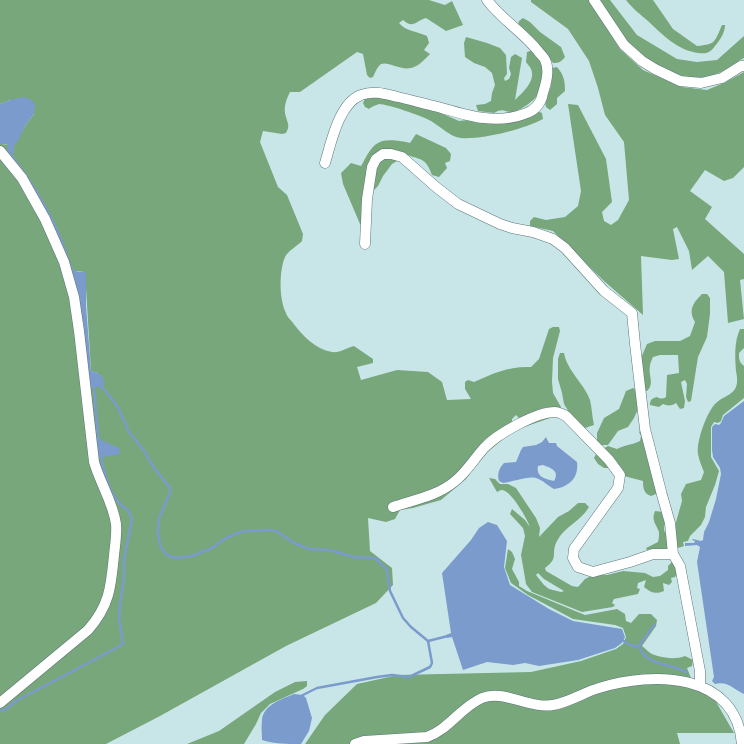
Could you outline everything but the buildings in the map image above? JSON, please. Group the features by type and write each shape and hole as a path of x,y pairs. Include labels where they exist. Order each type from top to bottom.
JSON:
{"street":[{"path":"325,163 335,130 345,109 350,101 359,95 369,92 378,92 466,116 502,119 516,117 529,112 541,102 548,78 546,61 530,41 496,11 488,0"},
{"path":"594,0 624,45 642,61 680,81 701,83 722,78 744,66"},
{"path":"0,151 27,186 45,219 64,262 74,297 80,331 94,462 98,477 114,514 116,538 110,593 97,620 88,630 0,703"},
{"path":"365,244 367,199 372,167 376,159 383,154 391,154 402,157 458,204 500,224 553,239 565,248 604,291 632,313 645,429 670,524 673,554 680,566 700,671 700,686"},
{"path":"393,507 438,492 452,484 468,470 485,447 498,435 518,424 546,413 558,412 566,416 610,460 620,475 618,488 574,549 573,558 578,567 592,572 653,554 673,554"},
{"path":"355,744 364,741 427,737 439,731 481,698 490,695 503,696 542,706 555,705 599,688 644,678 675,680 700,686 720,696 737,720 742,744"}],"green space":[{"path":"0,0 429,0 445,5 452,1 463,25 446,31 426,18 414,24 406,23 403,20 399,23 409,30 427,36 429,43 424,50 430,54 418,65 404,68 382,64 377,68 373,77 370,78 367,75 363,54 357,52 300,92 290,92 285,107 288,125 286,133 263,131 260,142 278,187 287,195 303,234 302,241 288,253 283,263 281,285 284,307 287,316 300,332 320,348 335,352 354,346 373,359 373,363 357,367 361,380 397,370 428,372 442,382 447,400 471,399 465,389 465,382 468,380 474,382 509,369 531,367 539,359 549,329 559,327 560,331 553,358 553,393 561,407 556,416 527,426 516,415 512,419 512,432 485,454 466,479 441,500 400,510 395,519 386,522 368,518 370,551 392,568 393,585 376,603 286,646 106,744 0,744 0,144 14,145 34,114 10,100 0,104","holes":["75,271 85,272 91,371 98,373 90,388"]},
{"path":"531,0 589,0 620,49 643,70 682,87 707,90 744,72 744,167 733,178 724,181 705,170 690,191 712,207 705,219 744,254 744,279 740,280 744,319 728,323 724,272 708,256 692,270 689,251 677,227 673,229 679,259 672,260 641,256 643,315 604,281 553,231 530,226 530,221 534,217 546,220 565,217 578,206 581,191 568,104 578,105 606,159 612,202 602,212 604,221 611,225 618,220 629,200 624,142 605,115 589,61 568,29 531,2"},
{"path":"599,0 610,0 637,35 677,59 697,62 717,60 744,36 744,58 715,75 693,77 675,74 650,60 634,48 622,36"},
{"path":"626,0 653,0 673,29 697,46 714,42 722,25 725,25 724,31 710,52 698,53 683,49 665,37"},
{"path":"523,18 561,47 565,57 562,60 553,63 542,48 518,25 519,21"},
{"path":"466,37 500,48 506,55 507,74 504,78 505,81 509,79 511,74 509,68 511,57 515,54 522,58 515,100 528,86 532,78 531,69 526,62 527,52 533,50 539,55 543,65 543,77 541,88 536,97 524,107 513,112 503,110 494,113 478,111 476,105 491,101 495,85 492,73 485,67 465,57 464,43"},
{"path":"557,67 564,78 565,91 557,98 557,104 550,110 546,107 545,102 551,86 552,68"},
{"path":"378,97 432,109 459,121 537,111 542,113 543,119 503,133 461,138 449,134 431,121 420,116 390,106 379,104 369,109 365,107 363,103 365,99"},
{"path":"416,134 446,148 451,154 450,161 445,163 447,168 439,177 432,175 428,166 423,161 407,155 392,164 378,186 371,193 362,225 360,224 343,184 341,173 351,163 361,166 370,150 381,141 389,140 410,143"},
{"path":"702,294 707,294 710,298 710,314 707,337 698,357 691,401 688,402 686,397 687,384 685,380 681,382 685,401 684,408 680,409 676,403 673,405 663,404 659,407 650,405 654,398 666,397 667,375 679,373 678,355 653,357 650,364 651,385 647,391 644,391 641,358 647,344 655,341 680,341 690,336 695,322 692,307"},
{"path":"740,329 744,329 744,348 739,353 741,363 744,366 744,398 723,415 721,421 718,423 714,422 711,427 711,457 719,471 706,507 705,517 688,541 683,542 684,546 647,550 646,548 658,542 659,532 654,519 655,511 663,512 665,517 665,533 673,539 682,501 681,494 686,484 701,480 704,472 698,454 700,435 713,407 736,387 735,350"},
{"path":"560,353 564,353 568,366 590,400 594,425 585,428 579,425 564,404 558,379 558,359"},
{"path":"633,388 638,391 639,407 634,418 628,427 618,431 608,445 601,445 597,441 597,433 604,418 619,409 626,391"},
{"path":"641,429 656,489 656,494 651,496 644,490 643,481 624,476 611,468 604,468 594,458 597,452 608,446 617,449 640,441 641,436 639,432"},
{"path":"489,478 495,479 500,484 508,484 516,488 536,518 540,528 539,537 558,517 578,503 585,503 589,507 560,536 555,545 554,558 545,568 546,571 572,586 578,587 585,579 593,575 607,575 623,571 645,573 653,577 660,576 668,570 668,566 672,562 676,563 678,572 675,577 671,578 672,582 669,585 663,583 664,591 655,593 648,590 644,587 646,580 638,583 637,588 640,589 638,594 614,599 612,603 615,605 613,607 582,612 532,592 526,584 521,555 525,536 523,528 510,514 512,509 530,527 512,497 504,490 497,492","holes":["538,573 544,579 564,591 549,589 536,575"]},
{"path":"508,549 512,552 515,559 512,569 519,582 519,586 527,591 585,615 617,609 625,614 626,621 631,623 639,614 651,614 657,620 656,626 642,646 660,657 673,658 685,656 693,660 692,666 687,668 691,678 715,700 734,733 677,733 680,744 305,744 325,715 357,684 398,675 531,672 581,661 616,649 623,644 626,637 623,628 615,625 573,619 528,595 511,583 505,568"},
{"path":"307,681 307,686 303,689 270,704 261,713 244,744 187,744 219,731 275,692 295,682"}],"water":[{"path":"23,97 30,99 35,104 34,114 14,145 14,153 8,153 7,144 0,144 0,104"},
{"path":"70,269 85,272 86,274 86,305 91,371 101,376 104,380 104,386 90,388"},
{"path":"744,401 744,694 727,685 715,684 712,681 714,677 697,562 700,547 697,545 685,546 685,543 694,543 693,539 703,540 716,499 721,474 720,468 713,457 712,427 715,424 719,425 724,416"},
{"path":"96,436 119,448 120,454 98,458"},
{"path":"546,437 549,443 556,443 557,446 577,462 575,477 572,481 554,489 536,478 524,478 503,483 499,481 499,471 504,463 516,462 523,447 542,442","holes":["543,465 555,472 556,478 554,481 544,478 538,473 538,466"]},
{"path":"488,522 497,525 507,541 504,567 510,585 573,621 622,629 625,637 622,643 615,648 578,660 539,666 525,663 513,665 487,662 463,670 452,637 447,638 446,635 451,633 442,573 479,528"},
{"path":"294,694 303,695 306,698 312,718 309,731 301,744 276,743 262,740 262,720 266,710 274,703"}],"waterway":[{"path":"11,151 11,155 31,183 48,212 72,270"},
{"path":"98,385 104,389 117,406 129,432 170,488 170,493 159,518 158,532 161,548 167,555 175,558 192,556 212,548 235,534 245,531 269,530 276,531 294,543 309,549 329,550 354,557 375,558 387,570 390,591 403,618 428,641 432,663 430,667 409,677 392,675 377,677 317,688 301,696"},
{"path":"94,386 98,439"},
{"path":"0,711 5,710 16,701 123,643 119,619 120,605 124,578 124,559 132,519 128,510 112,494 106,479 101,456"},
{"path":"639,646 654,625"},
{"path":"428,641 448,636"},
{"path":"621,639 632,645 639,646 649,659 687,672"}]}
